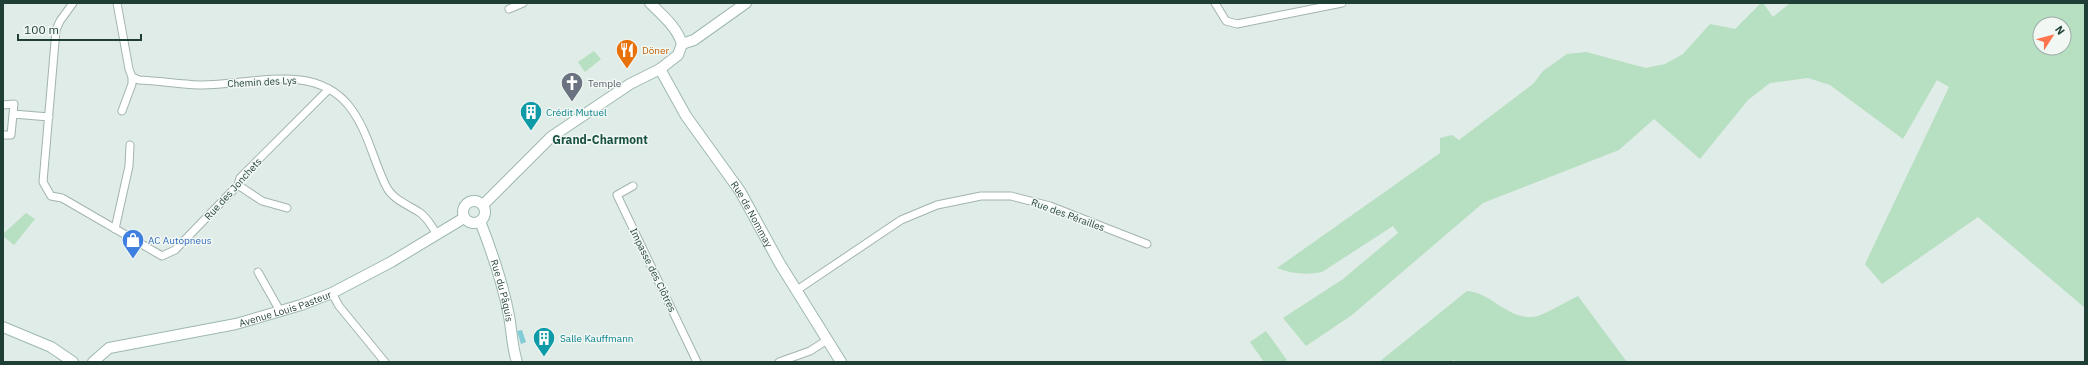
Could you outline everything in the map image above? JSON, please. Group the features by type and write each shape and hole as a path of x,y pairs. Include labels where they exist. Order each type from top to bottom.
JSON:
{"street":[{"name":"Rue des Jonchets","path":"73,3 60,21 56,30 43,182 51,196 62,198 162,256 167,255 174,250 238,185 240,178 329,88"},
{"path":"117,3 129,69 132,77 132,84 122,111"},
{"path":"509,9 523,3"},
{"path":"483,205 551,137 563,127 630,84 660,69 678,55 682,44 679,35 650,3"},
{"path":"682,44 694,40 746,3"},
{"path":"1216,3 1226,21 1236,24 1342,3"},
{"name":"Rue de Nommay","path":"660,69 686,116 740,190 797,290 841,362"},
{"name":"Chemin des Lys","path":"132,77 139,80 199,85 301,80 309,81 329,88 338,94 350,107 358,120 376,158 386,188 401,202 420,212 428,220 436,234"},
{"path":"3,105 14,104 11,135 3,135"},
{"path":"13,114 49,117"},
{"path":"115,228 129,166 130,146"},
{"path":"238,185 262,201 287,208"},
{"name":"Impasse des Clôtres","path":"633,186 617,195 697,362"},
{"name":"Rue des Pérailles","path":"797,290 901,220 937,205 981,196 1011,196 1050,206 1147,244"},
{"path":"471,201 477,201 483,205 485,211 484,217 480,221 469,222 464,218 463,211 465,205 471,201"},
{"name":"Avenue Louis Pasteur","path":"92,362 109,348 236,324 332,293 391,262 464,218"},
{"name":"Rue du Pâquis","path":"480,221 491,247 500,280 509,317 513,350 517,362"},
{"path":"258,272 280,311"},
{"path":"332,293 339,306 385,362"},
{"path":"3,327 51,347 73,362"},
{"path":"780,362 810,351 827,340"}],"green space":[{"path":"1761,3 1763,3 1773,17 1790,3 2085,3 2085,308 1978,217 1882,284 1865,264 1949,87 1937,80 1903,139 1830,85 1808,78 1770,83 1748,100 1700,159 1654,119 1619,150 1483,203 1352,315 1306,346 1283,318 1343,279 1398,233 1393,226 1322,272 1299,273 1288,272 1277,268 1440,153 1440,138 1452,135 1459,140 1533,84 1543,71 1567,54 1586,52 1646,68 1665,64 1683,54 1710,24 1735,29"},
{"path":"594,51 601,59 585,72 578,62"},
{"path":"26,213 35,219 14,245 3,236 3,234"},
{"path":"1467,291 1484,296 1507,310 1524,317 1537,316 1578,296 1627,362 1456,362 1454,360 1450,362 1379,362"},
{"path":"1266,331 1287,360 1283,362 1264,362 1250,342"}],"water":[{"path":"522,330 526,342 521,344 517,331"}],"place":[{"name":"Döner","path":"627,70"},
{"name":"Temple","path":"572,102"},
{"name":"Crédit Mutuel","path":"531,132"},
{"name":"AC Autopneus","path":"133,260"},
{"name":"Salle Kauffmann","path":"544,358"}],"district":[{"name":"Grand-Charmont","path":"600,139"}]}
